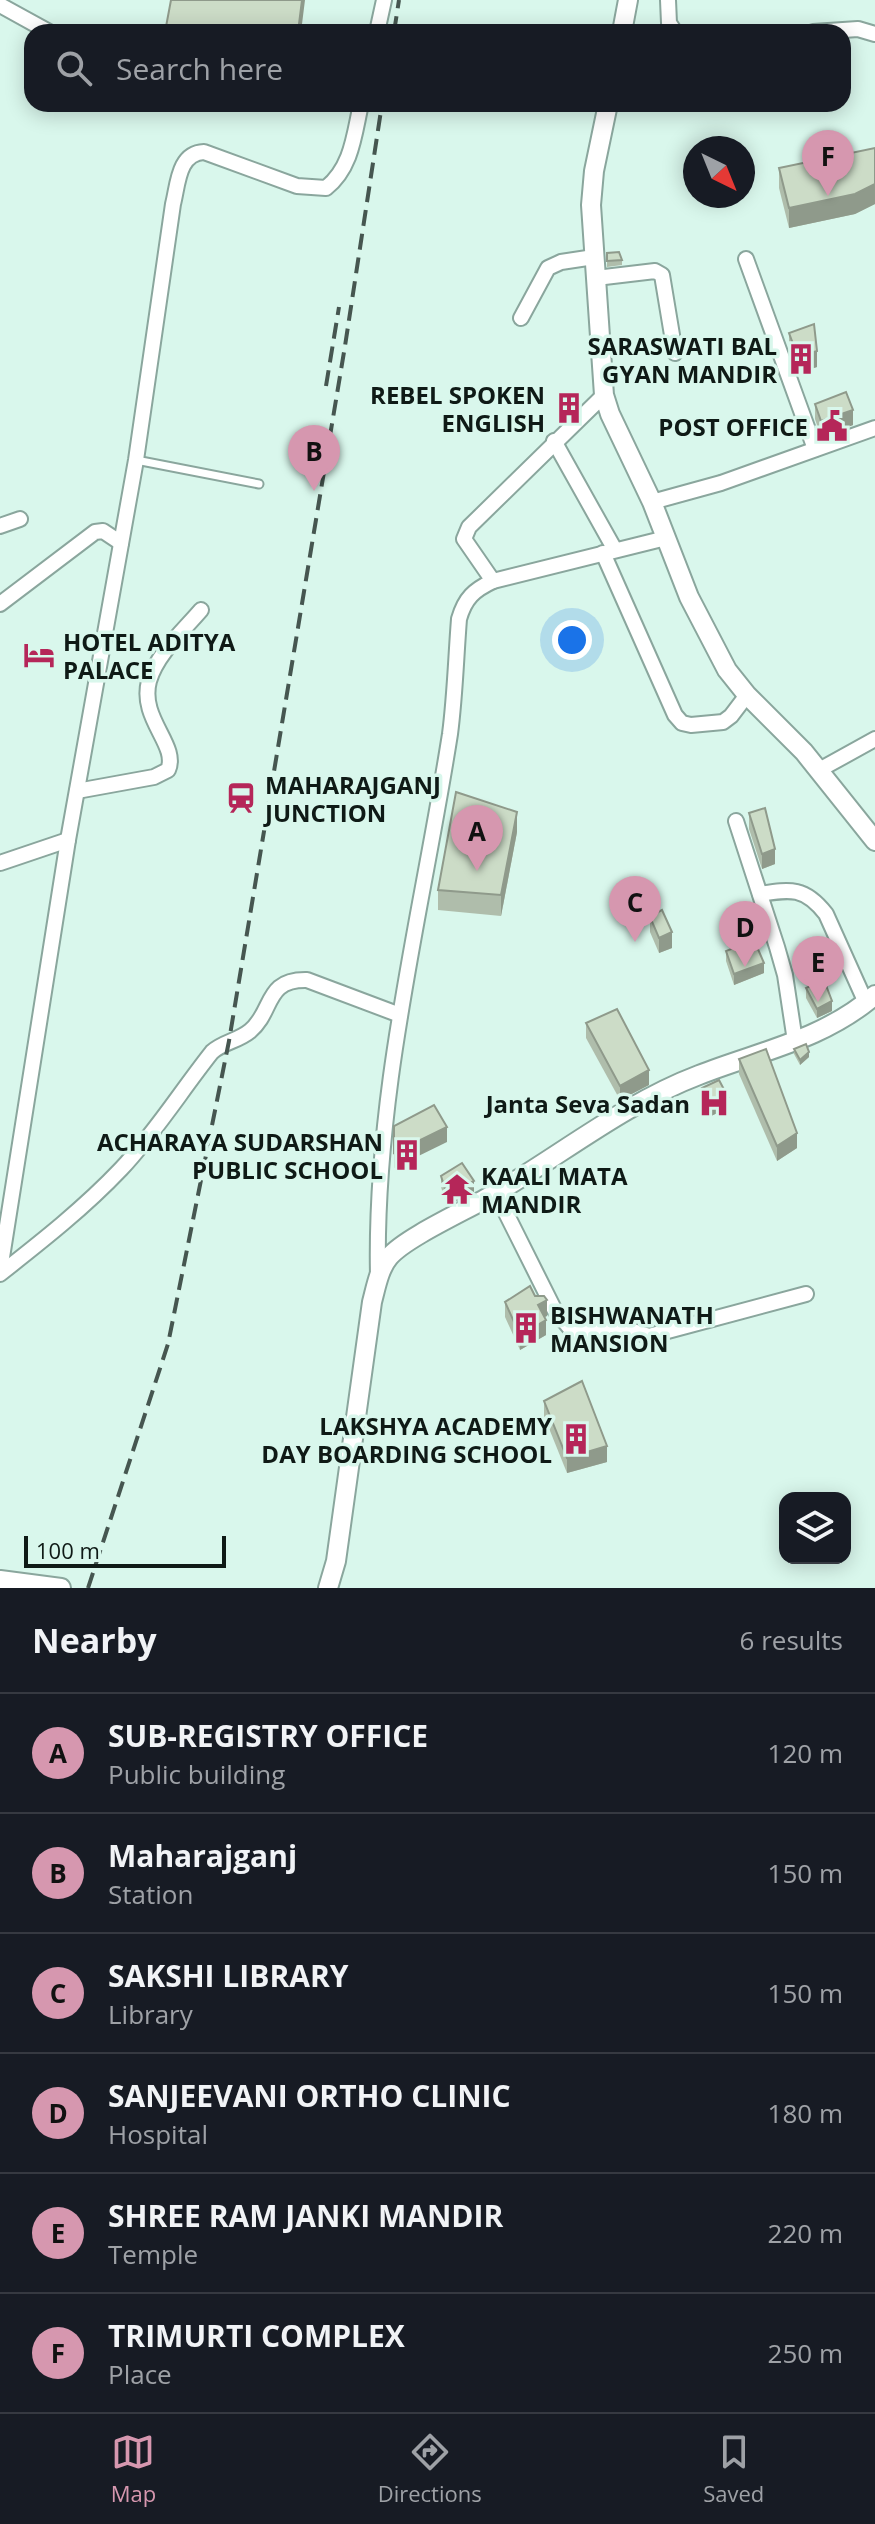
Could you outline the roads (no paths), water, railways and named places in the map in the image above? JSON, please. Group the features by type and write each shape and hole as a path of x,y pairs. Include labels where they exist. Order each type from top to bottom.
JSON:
{"street":[{"path":"379,24 384,0"},
{"path":"624,24 628,0"},
{"path":"668,0 670,24"},
{"path":"0,5 34,24"},
{"path":"851,29 875,34"},
{"path":"0,1272 68,840 136,460 173,204 182,166 194,152 204,152 297,186 326,188 345,168 359,112"},
{"path":"606,112 592,189 604,395 698,616 727,670 819,770 875,841"},
{"path":"521,318 548,268 561,262 594,257"},
{"path":"746,259 815,449"},
{"path":"596,278 655,271 662,275 675,353"},
{"path":"493,581 464,539 469,527 604,395"},
{"path":"652,502 721,483 875,428"},
{"path":"554,441 609,552 675,715 682,723 691,725 723,722 747,695"},
{"path":"0,526 20,519"},
{"path":"0,604 95,532 103,531 121,543"},
{"path":"328,1588 336,1561 372,1302 378,1278 378,1187 400,1015 450,731 459,619 464,602 493,581 666,538"},
{"path":"77,791 154,777 168,770 171,756 147,706 149,684 161,658 201,610"},
{"path":"819,770 875,739"},
{"path":"736,821 785,975 795,1041"},
{"path":"0,863 68,840"},
{"path":"378,1278 390,1257 407,1243 496,1193 633,1108 697,1075 821,1032 870,999 826,914 816,901 804,893 787,890 760,894"},
{"path":"0,1272 66,1221 121,1169 212,1052 253,1029 268,1000 292,979 307,980 400,1015"},
{"path":"496,1193 554,1309 569,1327 580,1333 613,1325 649,1336 806,1294"},
{"path":"0,1580 61,1588"}],"lane":[{"path":"136,460 259,484"}],"railway":[{"path":"395,24 399,0"},
{"path":"88,1588 168,1344 229,1041 345,346 381,112"},
{"path":"326,386 339,307"}],"place":[{"name":"TRIMURTI COMPLEX","path":"828,196"},
{"name":"SARASWATI BAL GYAN MANDIR","path":"801,359"},
{"name":"REBEL SPOKEN ENGLISH","path":"569,408"},
{"name":"POST OFFICE","path":"832,426"},
{"name":"Maharajganj","path":"314,491"},
{"name":"HOTEL ADITYA PALACE","path":"39,655"},
{"name":"MAHARAJGANJ JUNCTION","path":"241,798"},
{"name":"SUB-REGISTRY OFFICE","path":"477,871"},
{"name":"SAKSHI LIBRARY","path":"635,942"},
{"name":"SANJEEVANI ORTHO CLINIC","path":"745,967"},
{"name":"SHREE RAM JANKI MANDIR","path":"818,1002"},
{"name":"Janta Seva Sadan","path":"714,1103"},
{"name":"ACHARAYA SUDARSHAN PUBLIC SCHOOL","path":"407,1155"},
{"name":"KAALI MATA MANDIR","path":"457,1189"},
{"name":"BISHWANATH MANSION","path":"526,1328"},
{"name":"LAKSHYA ACADEMY DAY BOARDING SCHOOL","path":"576,1439"}]}
